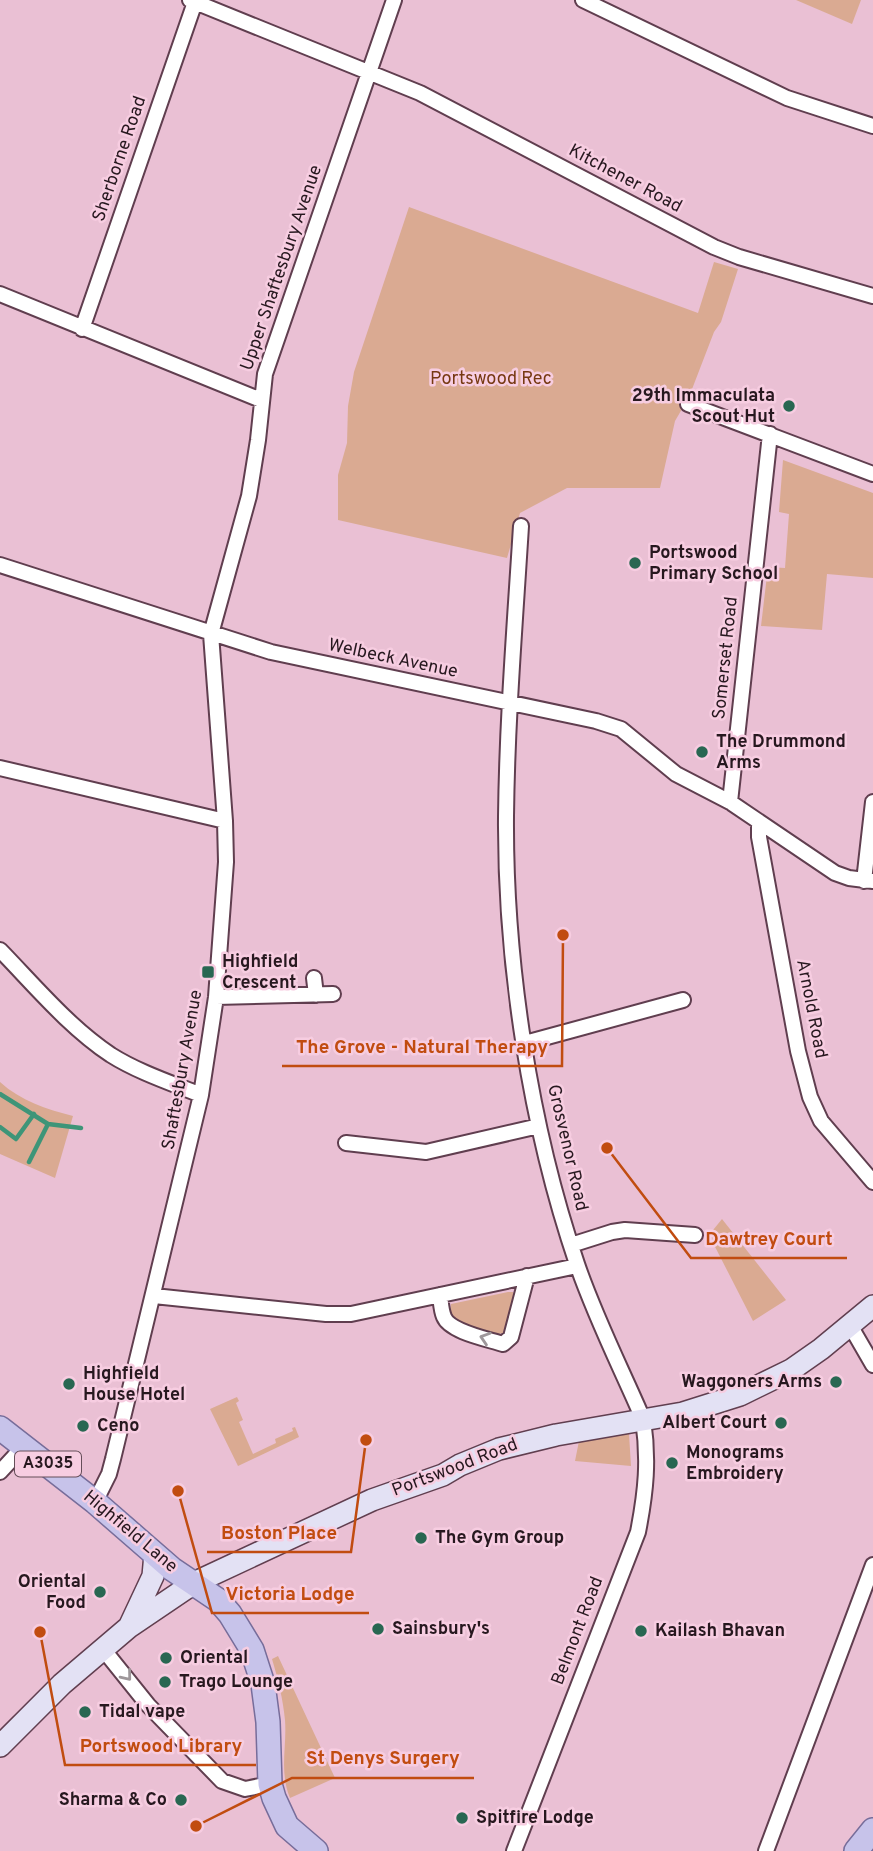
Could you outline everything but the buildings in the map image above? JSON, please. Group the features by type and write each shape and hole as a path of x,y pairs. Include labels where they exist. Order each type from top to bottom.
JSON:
{"main road":[{"name":"Highfield Lane","path":"0,1428 194,1583"},
{"name":"A3035","path":"194,1583 218,1600 252,1650 267,1705 270,1784 278,1811 287,1826 316,1851"},
{"path":"856,1851 873,1829"}],"street":[{"name":"Upper Shaftesbury Avenue","path":"211,634 249,496 265,374 394,0"},
{"path":"583,0 787,98 873,126"},
{"name":"Kitchener Road","path":"192,1 420,93 714,247 739,257 873,296"},
{"name":"Sherborne Road","path":"82,329 192,1"},
{"path":"0,294 261,400"},
{"path":"688,404 873,474"},
{"name":"Somerset Road","path":"730,802 770,434"},
{"name":"Grosvenor Road","path":"521,526 506,818 512,957 539,1126 571,1245 577,1266 643,1419"},
{"name":"Welbeck Avenue","path":"0,565 271,652 596,720 621,729 676,774 730,802 835,873 869,881"},
{"name":"Shaftesbury Avenue","path":"95,1502 111,1466 154,1296 201,1095 216,998 224,900 225,821 211,634"},
{"path":"0,768 225,821"},
{"path":"869,881 873,802"},
{"name":"Arnold Road","path":"759,822 798,1051 810,1097 821,1121 873,1182"},
{"path":"0,950 93,1042 130,1065 201,1095"},
{"path":"314,978 316,995"},
{"path":"216,998 333,994"},
{"path":"525,1043 682,1000"},
{"path":"346,1143 426,1152 539,1126"},
{"path":"571,1245 625,1230 695,1235"},
{"path":"154,1296 326,1314 351,1314 577,1266"},
{"path":"440,1295 444,1317 448,1323 455,1328 503,1344 510,1337 527,1276"},
{"name":"Portswood Road","path":"0,1746 62,1684 129,1627 194,1583 372,1500 443,1475 479,1456 556,1435 704,1408 757,1388 791,1370 850,1327 873,1306"},
{"path":"850,1327 873,1365"},
{"name":"Belmont Road","path":"514,1851 638,1531 647,1477 647,1446 643,1419"},
{"path":"0,1472 24,1446"},
{"path":"129,1627 153,1576 155,1554"},
{"path":"766,1851 873,1565"},
{"path":"103,1649 148,1705 222,1781 245,1788 261,1788 270,1784"}],"green space":[{"path":"796,0 861,0 852,24"},
{"name":"Portswood Rec","path":"409,207 698,313 714,262 738,269 721,322 714,332 689,397 675,421 660,488 567,488 520,513 507,558 338,520 338,475 347,443 348,406 354,372"},
{"path":"783,460 873,493 873,578 827,574 822,630 761,626 768,567 785,568 789,514 779,512"},
{"path":"0,1082 34,1104 73,1116 55,1178 0,1154"},
{"path":"722,1219 786,1300 753,1321 709,1235"},
{"path":"513,1292 515,1298 503,1333 475,1330 450,1316 451,1304"},
{"path":"237,1397 239,1401 236,1403 243,1420 239,1422 253,1454 276,1443 275,1439 293,1431 292,1428 295,1427 299,1437 238,1466 210,1409"},
{"path":"629,1434 631,1466 575,1461 579,1441"},
{"path":"278,1656 335,1778 290,1798 284,1769 284,1712 272,1659"}],"waterway":[{"path":"0,1094 48,1124 81,1128"},
{"path":"0,1127 16,1139 34,1114"},
{"path":"29,1162 48,1124"}],"place":[{"name":"29th Immaculata Scout Hut","path":"789,406"},
{"name":"Portswood Primary School","path":"635,563"},
{"name":"The Drummond Arms","path":"702,752"},
{"name":"The Grove - Natural Therapy","path":"563,935"},
{"name":"Highfield Crescent","path":"208,972"},
{"name":"Dawtrey Court","path":"607,1148"},
{"name":"Waggoners Arms","path":"836,1382"},
{"name":"Highfield House Hotel","path":"69,1384"},
{"name":"Albert Court","path":"781,1423"},
{"name":"Ceno","path":"83,1426"},
{"name":"Boston Place","path":"366,1440"},
{"name":"Monograms Embroidery","path":"672,1463"},
{"name":"Victoria Lodge","path":"178,1491"},
{"name":"The Gym Group","path":"421,1538"},
{"name":"Oriental Food","path":"100,1592"},
{"name":"Sainsbury's","path":"378,1629"},
{"name":"Kailash Bhavan","path":"641,1631"},
{"name":"Portswood Library","path":"40,1632"},
{"name":"Oriental","path":"166,1658"},
{"name":"Trago Lounge","path":"165,1682"},
{"name":"Tidal vape","path":"85,1712"},
{"name":"Sharma & Co","path":"181,1800"},
{"name":"Spitfire Lodge","path":"462,1818"},
{"name":"St Denys Surgery","path":"196,1826"}]}
